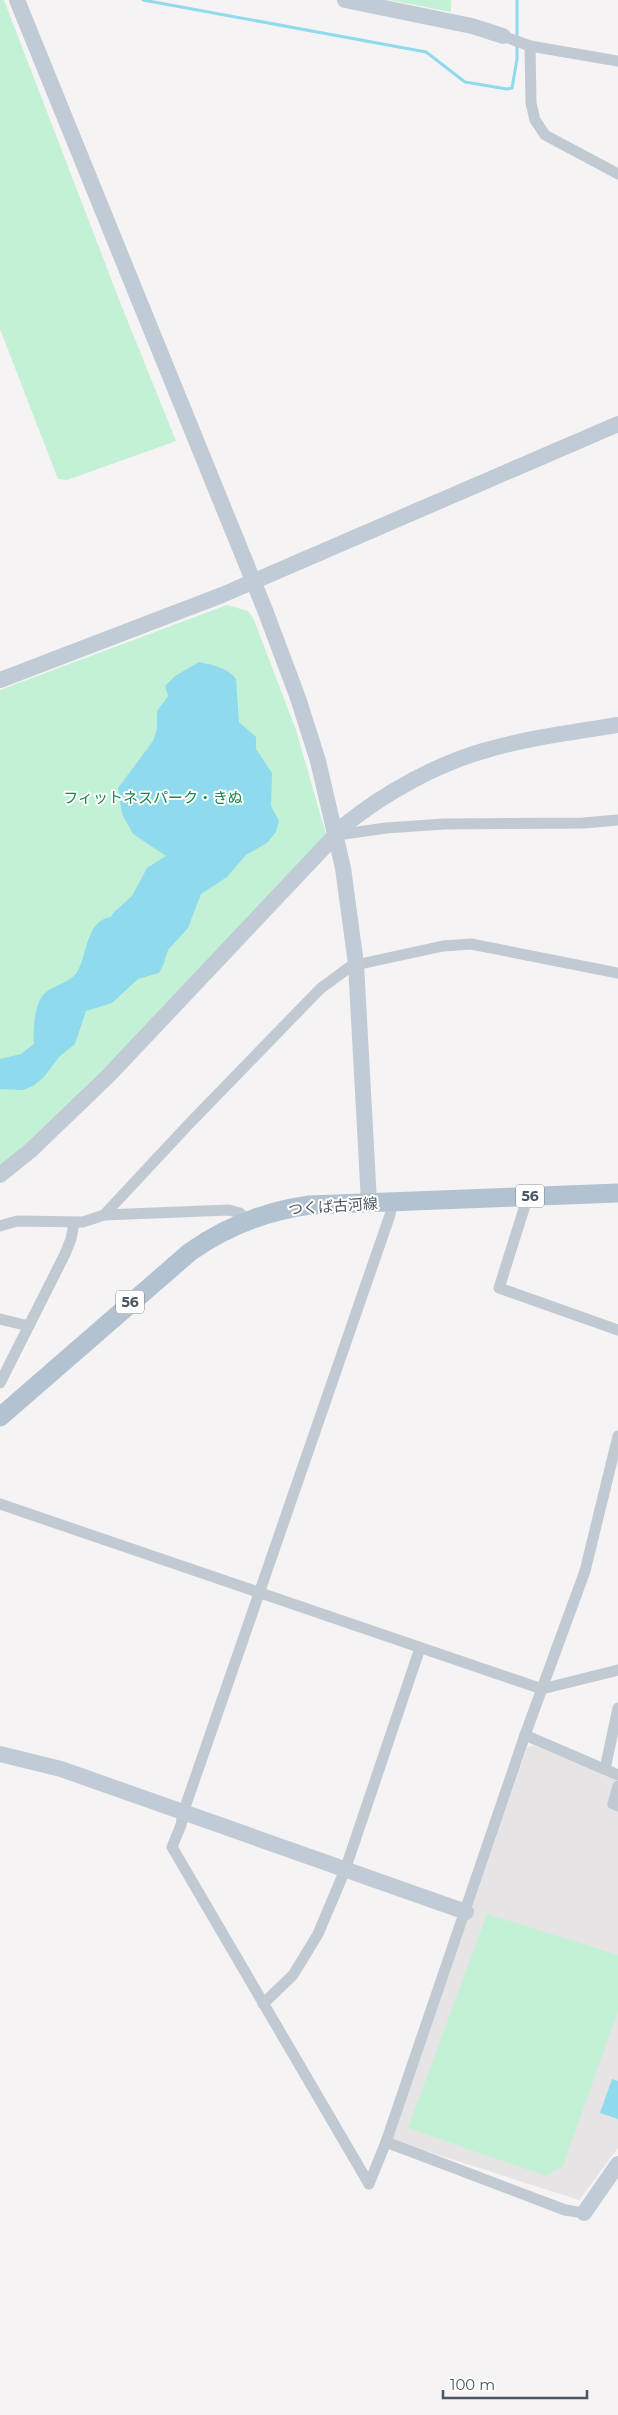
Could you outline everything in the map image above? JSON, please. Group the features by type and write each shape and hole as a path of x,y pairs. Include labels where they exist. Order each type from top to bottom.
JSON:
{"main road":[{"name":"つくば古河線","path":"0,1417 190,1252 217,1234 245,1220 292,1208 369,1202 618,1193"}],"street":[{"path":"17,0 253,581 298,698 318,761 337,835 356,964 369,1202"},
{"path":"345,0 472,26 517,41 618,61"},
{"path":"517,41 535,120 545,135 618,174"},
{"path":"0,680 253,581 618,424"},
{"path":"0,1175 31,1150 109,1075 356,816 384,798 442,767 500,747 618,725"},
{"path":"337,835 386,828 444,824 583,823 618,820"},
{"path":"104,1215 320,989 356,964 443,946 471,944 618,972"},
{"path":"528,1196 499,1288 618,1330"},
{"path":"392,1202 390,1215 258,1591 183,1813 182,1826 172,1848 370,2184 466,1912 525,1735 585,1571 618,1436"},
{"path":"0,1226 17,1221 74,1223 104,1215 229,1210 240,1213 245,1220"},
{"path":"0,1383 71,1239 74,1223"},
{"path":"0,1319 29,1326"},
{"path":"0,1504 542,1689 618,1670"},
{"path":"263,2004 293,1975 318,1934 345,1870 420,1648"},
{"path":"604,1769 618,1708"},
{"path":"525,1735 618,1775"},
{"path":"0,1754 61,1769 466,1912"},
{"path":"618,1786 613,1804 618,1806"},
{"path":"386,2142 565,2210 584,2213 618,2164"}],"shaded area":[{"path":"533,1745 617,1779 608,1805 618,1809 618,2148 579,2200 392,2140 527,1748"}],"green space":[{"path":"0,0 4,0 120,302 176,441 67,480 58,479 0,329"},
{"path":"389,0 451,0 451,12"},
{"name":"フィットネスパーク・きぬ","path":"227,605 248,611 254,620 296,730 326,834 150,1024 25,1145 0,1166 0,690"},
{"path":"487,1914 618,1955 618,2011 563,2166 546,2176 408,2128"}],"water":[{"path":"199,662 224,669 236,679 239,722 256,737 256,749 272,773 271,806 279,821 276,832 267,843 246,855 227,877 201,894 188,928 168,950 159,973 138,979 112,1003 86,1011 75,1044 60,1056 43,1078 33,1086 23,1090 0,1089 0,1059 21,1054 34,1044 35,1017 42,996 73,977 81,965 88,940 96,925 111,917 132,896 147,868 166,856 133,834 122,814 118,788 153,741 157,729 157,711 168,696 165,686 175,676"},
{"path":"612,2079 618,2081 618,2119 600,2113"}],"waterway":[{"path":"143,0 426,52 465,82 507,89 512,88 517,59 517,0"}]}
